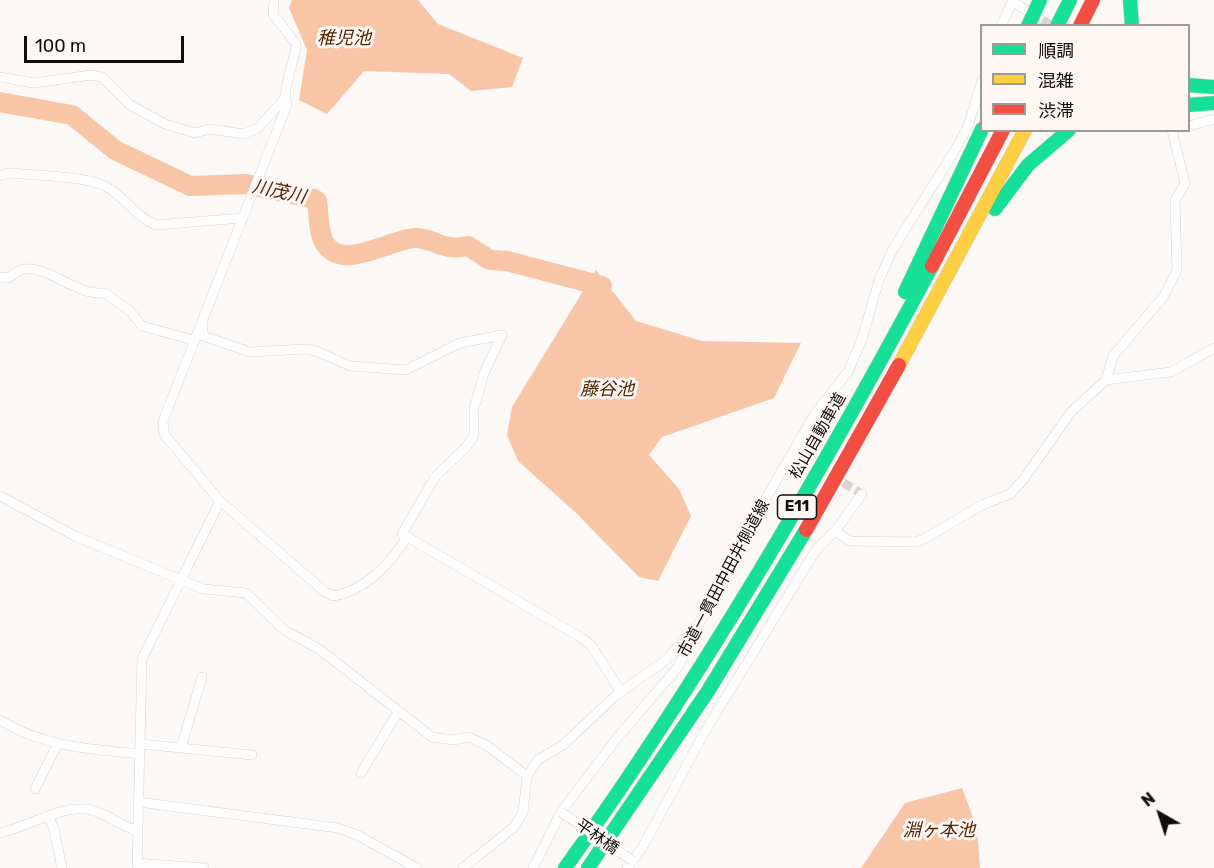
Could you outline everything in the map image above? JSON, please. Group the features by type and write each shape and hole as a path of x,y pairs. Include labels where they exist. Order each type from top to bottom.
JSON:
{"highway":[{"path":"1030,24 1040,0"},
{"path":"1058,24 1071,0"},
{"path":"1081,24 1093,0"},
{"path":"1130,0 1132,24"},
{"path":"1190,85 1214,87"},
{"path":"1190,105 1214,103"},
{"path":"827,456 980,131"},
{"name":"松山自動車道","path":"565,868 613,803 717,641 827,456 1002,132"},
{"name":"松山自動車道","path":"588,868 626,815 737,643 856,440 1023,132"},
{"path":"856,440 1015,178 1033,158 1066,132"}],"street":[{"path":"0,77 34,83 91,75 102,77 130,105 165,124 195,133 210,129 244,134 258,128 285,98 295,58 296,44 273,14 274,0"},
{"path":"1002,24 1013,0 1026,10"},
{"name":"市道一貫田中田井側道線","path":"533,868 561,812 618,737 678,667 705,616 724,573 816,412 848,372 862,339 879,280 893,249 957,147 968,126 980,84"},
{"path":"285,98 287,105 203,314 163,421 164,434 220,501 325,592 333,596 367,582 381,571 397,555 407,537"},
{"path":"1190,125 1214,119"},
{"path":"835,531 850,541 916,543 982,505 1010,494 1023,480 1071,412 1106,380 1113,356 1164,296 1177,270 1175,201 1185,183 1172,132"},
{"path":"0,176 8,173 89,181 105,186 146,221 156,225 242,218"},
{"path":"0,277 8,278 23,269 33,269 92,294 105,293 130,311 142,326 193,340"},
{"path":"203,314 203,336 250,352 305,349 316,351 350,366 372,369 406,370 460,343 502,335 484,373 474,409 474,435 467,446 435,477 402,534 582,638 591,645 621,692"},
{"path":"1106,380 1171,372 1214,348"},
{"path":"793,452 807,461"},
{"path":"631,866 704,733 816,550 835,531 862,494"},
{"path":"0,496 75,536 203,589 246,592 284,630 319,650 432,737 453,740 468,737 477,740 527,776"},
{"path":"204,868 137,866 142,659 220,501"},
{"path":"463,868 514,827 523,812 527,776 538,760 563,745 589,718 666,660 705,616"},
{"path":"181,748 202,676"},
{"path":"361,773 398,712"},
{"path":"0,720 20,731 57,745 140,754"},
{"path":"141,744 252,755"},
{"path":"35,789 57,745"},
{"path":"138,802 338,828 357,835 417,868"},
{"path":"0,833 18,829 64,810 86,809 137,831"},
{"name":"平林橋","path":"561,812 631,866"},
{"path":"49,817 54,829 62,868"}],"water":[{"name":"稚児池","path":"292,0 418,0 438,24 523,58 512,87 471,91 449,74 364,71 327,114 299,100 307,50 289,8"},
{"name":"藤谷池","path":"596,270 636,321 702,341 801,343 774,398 662,437 649,455 679,489 691,516 658,581 639,577 574,511 518,461 507,435 512,407"},
{"name":"淵ヶ本池","path":"962,788 977,828 980,868 861,868 905,803"}],"waterway":[{"name":"川茂川","path":"0,102 72,115 115,150 190,186 246,184 314,199 317,201 322,238 332,251 342,255 354,255 415,238 445,246 468,246 490,260 507,261 602,286"}],"tunnel":[{"path":"1031,13 1049,24"},
{"path":"832,476 862,494"}],"traffic: fast":[{"path":"1029,24 1040,0"},
{"path":"1058,24 1070,0"},
{"path":"1130,0 1132,24"},
{"path":"1190,85 1214,87"},
{"path":"1190,105 1214,103"},
{"path":"905,292 981,132"},
{"path":"995,209 1028,165 1067,132"},
{"path":"565,868 665,722 758,573 847,421 932,266"},
{"path":"588,868 708,691 806,530"}],"traffic: slow":[{"path":"899,365 1024,132"}],"traffic: jam":[{"path":"1081,24 1093,0"},
{"path":"932,266 1002,132"},
{"path":"806,530 899,365"}]}
